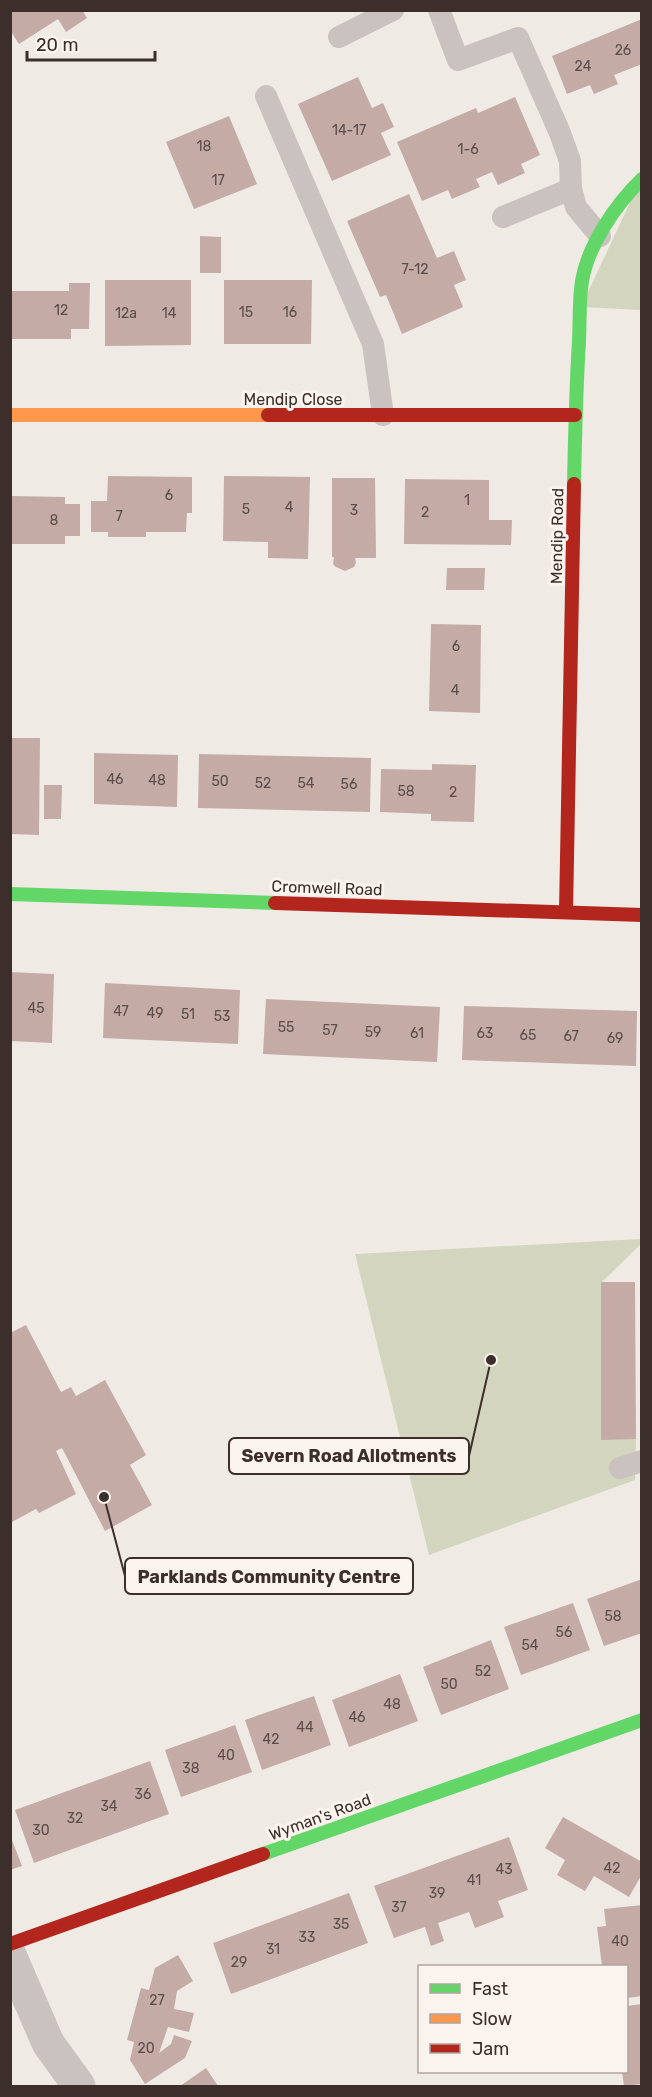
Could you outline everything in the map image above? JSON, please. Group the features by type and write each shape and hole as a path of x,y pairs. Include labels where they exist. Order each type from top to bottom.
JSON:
{"street":[{"name":"Mendip Road","path":"566,912 575,415 582,280 589,258 612,214 632,187 642,179"},
{"name":"Mendip Close","path":"10,415 575,415"},
{"name":"Cromwell Road","path":"10,894 642,915"},
{"name":"Wyman's Road","path":"10,1944 642,1720"},
{"path":"10,1955 48,2043 79,2086"}],"lane":[{"path":"339,37 393,10"},
{"path":"438,10 458,60 518,38 570,161 571,189 576,207 600,236"},
{"path":"266,96 373,344 383,415"},
{"path":"503,217 571,189"},
{"path":"620,1468 642,1461"}],"green space":[{"path":"641,179 641,310 581,307"},
{"path":"641,1239 641,1244 601,1283 636,1439 635,1480 429,1555 355,1254"}],"building":[{"path":"10,10 82,10 87,18 66,32 58,19 19,44 10,30"},
{"path":"642,19 642,64 614,75 618,84 594,94 590,85 567,94 552,56"},
{"path":"358,77 372,108 383,103 394,127 381,133 391,155 332,181 298,104"},
{"path":"515,97 540,155 521,164 525,173 498,185 492,172 476,179 480,187 452,199 448,190 422,201 397,142 476,108 478,113"},
{"path":"229,116 257,184 194,209 166,142"},
{"path":"409,194 437,258 454,251 466,280 454,285 463,307 402,334 386,295 380,297 347,221"},
{"path":"200,236 221,237 221,273 200,273"},
{"path":"105,280 191,280 191,345 105,346"},
{"path":"224,280 312,280 311,344 224,344"},
{"path":"69,283 90,283 89,329 71,329 71,339 10,339 10,291 69,291"},
{"path":"108,476 192,477 192,513 187,513 186,532 146,532 146,537 108,537 108,532 91,532 91,501 107,501"},
{"path":"224,476 310,477 308,559 268,558 268,542 223,541"},
{"path":"332,478 375,478 376,558 355,558 354,567 345,571 333,564 334,557 332,557"},
{"path":"405,479 489,480 489,520 512,520 511,545 404,544"},
{"path":"10,496 65,497 65,504 80,504 80,536 65,536 65,544 10,544"},
{"path":"447,568 485,568 484,590 446,590"},
{"path":"431,624 481,625 480,713 429,711"},
{"path":"10,738 40,738 39,835 10,834"},
{"path":"94,753 178,755 177,807 94,804"},
{"path":"199,754 371,758 370,812 198,808"},
{"path":"432,764 476,765 474,822 431,821 431,814 380,812 381,769 432,770"},
{"path":"44,785 62,785 61,819 44,819"},
{"path":"10,972 54,974 52,1043 10,1041"},
{"path":"105,983 240,990 238,1044 103,1038"},
{"path":"266,999 440,1007 437,1062 263,1054"},
{"path":"464,1006 637,1011 636,1066 462,1060"},
{"path":"601,1282 635,1282 636,1439 601,1440"},
{"path":"26,1325 61,1392 71,1387 76,1396 105,1380 146,1455 130,1465 152,1505 105,1531 62,1448 56,1451 76,1494 39,1513 36,1509 10,1523 10,1333"},
{"path":"642,1579 642,1633 604,1646 587,1599"},
{"path":"573,1603 590,1650 521,1675 504,1627"},
{"path":"491,1640 509,1689 441,1715 423,1667"},
{"path":"400,1674 418,1721 349,1747 332,1700"},
{"path":"314,1696 331,1745 262,1770 245,1720"},
{"path":"235,1725 252,1772 181,1797 165,1750"},
{"path":"150,1761 169,1814 34,1863 15,1810"},
{"path":"563,1817 642,1862 642,1874 629,1897 594,1876 585,1891 557,1875 565,1860 545,1848"},
{"path":"10,1835 22,1866 10,1870"},
{"path":"509,1837 528,1890 498,1901 504,1917 475,1928 469,1912 438,1923 444,1941 431,1946 425,1927 394,1938 374,1886"},
{"path":"349,1893 368,1943 231,1994 213,1943"},
{"path":"642,1905 642,1996 628,1998 628,1965 602,1965 597,1927 606,1926 604,1909"},
{"path":"178,1955 193,1981 177,1991 174,2009 194,2013 189,2032 168,2027 159,2053 171,2044 174,2035 192,2041 185,2058 145,2084 130,2060 134,2042 127,2040 141,1988 149,1990 155,1968"},
{"path":"642,2004 642,2084 624,2086 622,2073 628,2073 628,2006"},
{"path":"206,2068 218,2086 180,2086"}],"traffic: fast":[{"path":"574,484 580,303 585,267 604,226 622,200 642,179"},
{"path":"10,894 275,903"},
{"path":"263,1854 642,1720"}],"traffic: slow":[{"path":"10,415 268,415"}],"traffic: jam":[{"path":"268,415 575,415"},
{"path":"566,912 574,484"},
{"path":"275,903 642,915"},
{"path":"10,1944 263,1854"}],"place":[{"name":"Severn Road Allotments","path":"491,1360"},
{"name":"Parklands Community Centre","path":"104,1497"}]}
